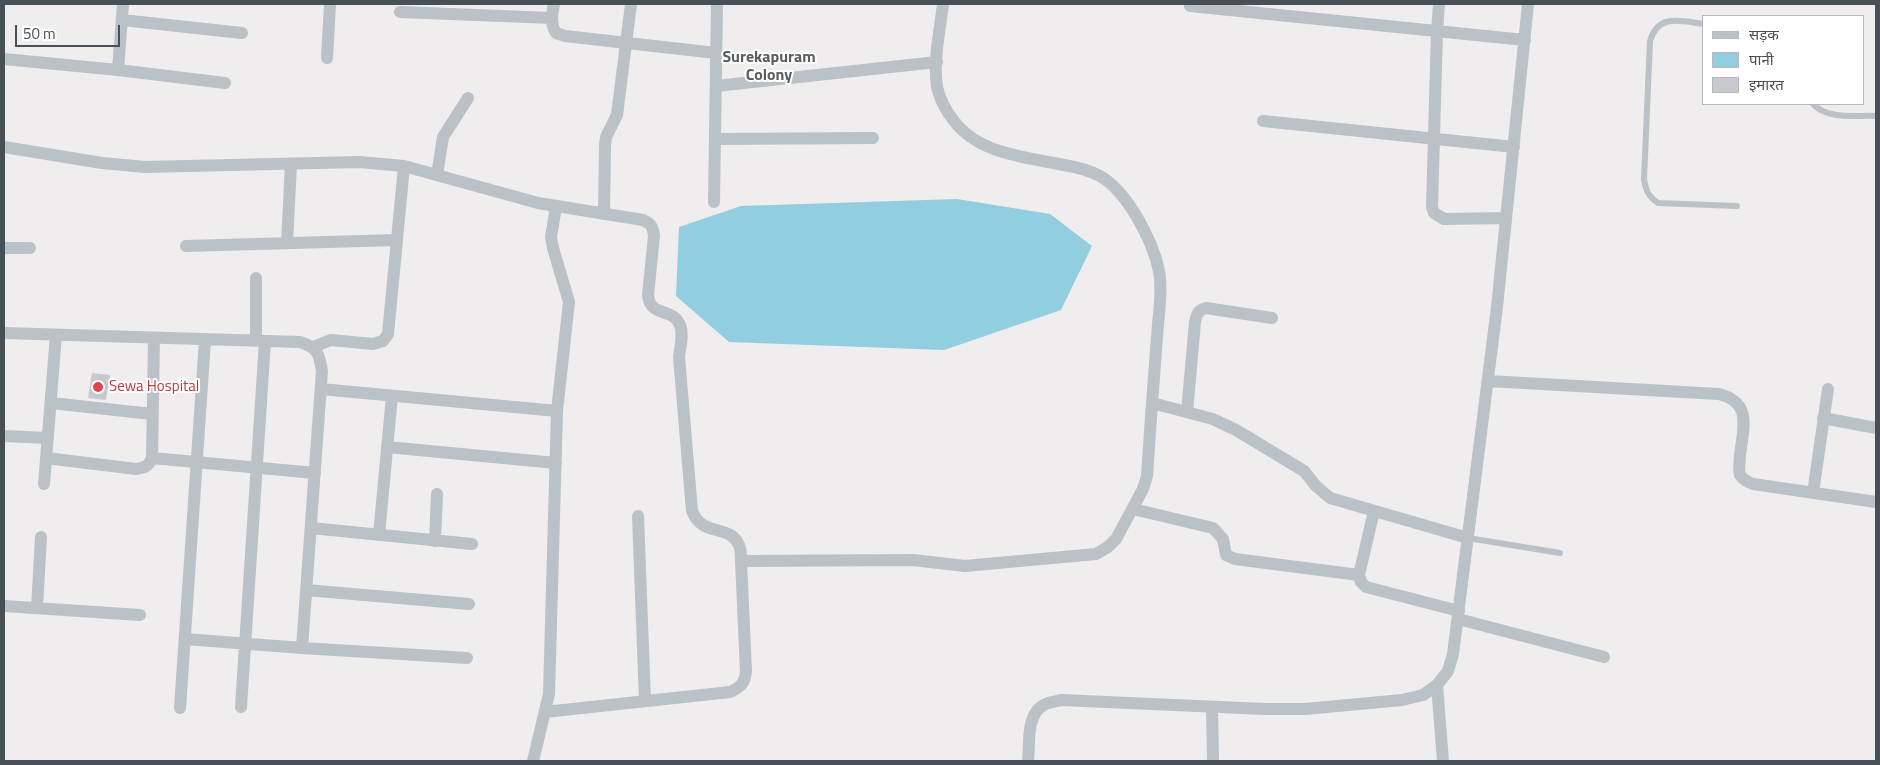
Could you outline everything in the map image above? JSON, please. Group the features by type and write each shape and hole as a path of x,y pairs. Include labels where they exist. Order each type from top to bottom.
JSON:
{"street":[{"path":"118,70 123,4"},
{"path":"327,58 330,4"},
{"path":"554,4 552,27 556,33 716,53"},
{"path":"604,214 604,145 617,115 631,4"},
{"path":"714,202 717,4"},
{"path":"742,561 907,560 965,566 1096,554 1116,539 1143,489 1147,476 1160,299 1159,271 1152,250 1130,206 1118,191 1100,176 1079,168 1000,152 974,140 958,125 945,109 937,87 936,62 943,4"},
{"path":"1439,4 1432,206 1434,213 1444,219 1506,218"},
{"path":"1028,761 1031,725 1036,712 1044,704 1061,700 1305,709 1402,700 1423,695 1437,685 1448,672 1453,654 1488,381 1528,4"},
{"path":"1190,6 1525,40"},
{"path":"400,12 500,10 552,18"},
{"path":"122,20 242,33"},
{"path":"4,59 226,83"},
{"path":"716,86 936,62"},
{"path":"437,175 443,137 468,98"},
{"path":"1263,121 1514,147"},
{"path":"715,139 873,138"},
{"path":"4,147 102,164 145,167 359,162 404,166 556,207 644,220 650,223 654,236 648,304 654,309 671,314 680,323 682,332 679,357 692,511 695,520 701,526 725,532 733,537 739,545 742,561 745,681 730,692 545,712"},
{"path":"287,243 291,164"},
{"path":"4,333 300,342 313,346 332,340 373,344 383,341 388,334 404,166"},
{"path":"533,761 549,694 557,411 570,302 551,236 556,207"},
{"path":"186,246 397,240"},
{"path":"4,248 30,248"},
{"path":"241,706 256,468 260,341 256,278"},
{"path":"1187,412 1196,314 1206,308 1272,318"},
{"path":"44,484 56,335"},
{"path":"46,458 136,469 145,467 150,463 152,458 154,338"},
{"path":"180,708 205,340"},
{"path":"302,648 322,371 320,356 313,346"},
{"path":"1488,381 1719,394 1732,398 1739,405 1744,416 1740,462 1740,474 1744,480 1753,484 1876,502"},
{"path":"321,389 557,411"},
{"path":"1813,493 1828,389"},
{"path":"379,535 392,396"},
{"path":"51,402 152,414"},
{"path":"1152,403 1225,424 1296,465 1330,498 1468,538"},
{"path":"1823,418 1876,428"},
{"path":"4,436 48,438"},
{"path":"387,447 556,463"},
{"path":"152,458 315,473"},
{"path":"435,541 438,494"},
{"path":"1133,509 1213,528 1222,539 1226,555 1235,559 1359,575"},
{"path":"1374,511 1359,575 1361,582 1366,587 1604,658"},
{"path":"638,516 646,701"},
{"path":"311,528 472,544"},
{"path":"37,608 42,537"},
{"path":"306,590 470,604"},
{"path":"4,606 140,615"},
{"path":"185,639 467,658"},
{"path":"1437,685 1443,761"},
{"path":"1212,707 1213,761"}],"lane":[{"path":"1702,24 1670,20 1661,24 1652,32 1650,41 1644,179 1646,190 1649,197 1658,203 1737,206"},
{"path":"1814,105 1818,110 1827,113 1876,116"},
{"path":"1468,538 1560,553"}],"water":[{"path":"957,199 1050,214 1092,246 1061,310 944,350 729,342 676,296 679,227 741,206"}],"building":[{"path":"92,373 110,375 106,400 88,398"}],"place":[{"name":"Sewa Hospital","path":"98,387"}],"district":[{"name":"Surekapuram Colony","path":"769,67"}]}
